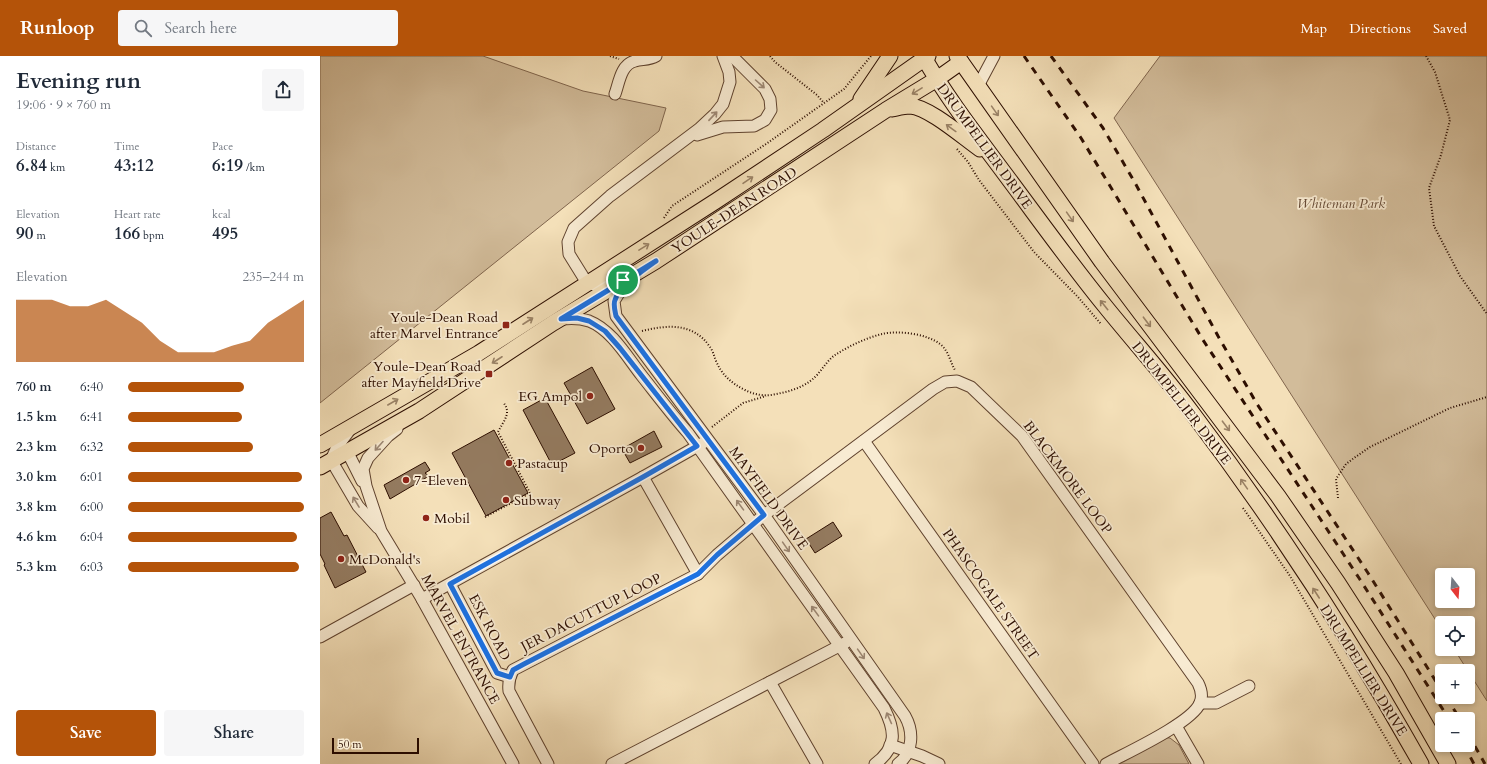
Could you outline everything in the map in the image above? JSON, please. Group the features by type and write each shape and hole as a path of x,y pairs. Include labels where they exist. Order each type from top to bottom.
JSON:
{"main road":[{"path":"856,107 890,56"},
{"name":"YOULE-DEAN ROAD","path":"320,445 479,353 587,282 741,185 856,107 925,57"},
{"name":"DRUMPELLIER DRIVE","path":"925,57 956,109 1087,283 1150,358 1193,413 1273,525 1368,672 1421,764"},
{"name":"YOULE-DEAN ROAD","path":"334,456 419,411 561,319 656,261 886,110 937,79 963,58"},
{"name":"DRUMPELLIER DRIVE","path":"963,58 978,86 1102,262 1278,496 1338,583 1396,673 1448,764"},
{"path":"886,110 910,106 922,109 994,159"}],"street":[{"path":"615,94 623,70 628,63 656,56"},
{"path":"623,280 600,286 587,282 569,254 568,242 574,228 610,196 708,122 723,104 730,82 730,72 723,56"},
{"path":"671,149 708,130 723,126 754,126 765,120 771,110 770,99 765,89 732,56"},
{"path":"978,86 994,56"},
{"name":"MAYFIELD DRIVE","path":"656,261 619,293 614,301 616,316 709,439 764,515 908,720 911,738 908,751"},
{"name":"MAYFIELD DRIVE","path":"561,319 577,318 589,321 605,331 620,348 697,446 840,645 884,708 892,724 893,735 890,745 884,756 875,764"},
{"name":"BLACKMORE LOOP","path":"764,515 933,389 945,382 957,381 971,386 1022,436 1198,682 1202,692 1200,703"},
{"name":"MARVEL ENTRANCE","path":"381,531 366,486 363,469 368,458 388,436 419,411"},
{"path":"320,449 326,447 334,456 346,435 359,422"},
{"path":"422,599 709,439"},
{"name":"PHASCOGALE STREET","path":"864,440 1093,764"},
{"name":"MARVEL ENTRANCE","path":"334,456 366,486"},
{"name":"MARVEL ENTRANCE","path":"334,456 358,506 381,531 414,585 513,764"},
{"path":"643,477 698,574"},
{"name":"JER DACUTTUP LOOP","path":"510,677 513,670 698,574 717,555 764,515"},
{"name":"ESK ROAD","path":"450,584 497,673 510,677"},
{"path":"320,637 414,585"},
{"path":"612,764 851,640"},
{"path":"510,677 508,683 509,691 548,764"},
{"path":"770,682 817,764"},
{"path":"1106,764 1176,726 1194,713 1200,703 1216,703 1249,686"},
{"path":"1176,726 1198,764"},
{"path":"890,745 939,764"},
{"path":"898,764 906,757 908,751"}],"path":[{"path":"770,56 774,62 817,95 824,103"},
{"path":"661,236 663,220 672,206 844,89 871,56"},
{"path":"1426,56 1435,72 1450,120 1441,155 1429,188 1434,226 1460,276 1487,314"},
{"path":"956,148 968,162 979,180 1034,252 1078,297 1103,326"},
{"path":"642,331 674,326 688,329 700,336 710,348 724,375 734,385 759,396 795,390 805,385 815,377 834,356 866,339 883,333 900,333 931,338 944,349 956,372"},
{"path":"712,427 742,403 769,395"},
{"path":"1338,498 1336,478 1346,464 1370,447 1450,408 1487,397"},
{"path":"485,517 530,493 498,432 508,412 507,407 503,402"},
{"path":"1242,506 1290,576 1401,764"}],"green space":[{"path":"320,56 483,56 583,91 666,108 659,131 320,403"},
{"name":"Whiteman Park","path":"1160,56 1487,56 1487,701 1475,682 1475,664 1464,664 1458,656 1475,656 1475,616 1435,616 1435,619 1114,118"},
{"path":"1160,737 1170,738 1179,745 1189,764 1113,764"}],"building":[{"name":"EG Ampol","path":"592,367 615,409 587,424 564,383"},
{"path":"545,398 575,453 552,465 523,410"},
{"path":"494,430 528,493 486,516 452,453"},
{"name":"Oporto","path":"654,431 662,447 630,463 622,449"},
{"name":"7-Eleven","path":"425,462 430,470 425,473 429,476 390,499 384,485"},
{"name":"McDonald's","path":"331,512 344,536 347,535 366,572 335,588 320,554 320,518"},
{"path":"833,522 842,536 815,553 806,539"}],"railway":[{"path":"1024,56 1081,138 1203,340 1359,578 1445,712"},
{"path":"1051,56 1103,128 1134,181 1218,336 1257,404 1368,573 1435,680"},
{"path":"1450,704 1456,712"},
{"path":"1475,746 1485,764"},
{"path":"1468,752 1474,764"}],"place":[{"name":"Youle-Dean Road after Marvel Entrance","path":"506,325"},
{"name":"Youle-Dean Road after Mayfield Drive","path":"489,374"},
{"name":"EG Ampol","path":"590,396"},
{"name":"Oporto","path":"641,448"},
{"name":"Pastacup","path":"509,463"},
{"name":"7-Eleven","path":"406,480"},
{"name":"Subway","path":"506,500"},
{"name":"Mobil","path":"426,518"},
{"name":"McDonald's","path":"341,559"}],"route":[{"path":"656,261 619,293 614,301 616,316 709,439 764,515 717,555 698,574 513,670 510,677 503,676 497,673 450,584 697,446 605,331 589,321 577,318 561,319 623,280 656,261"}]}
